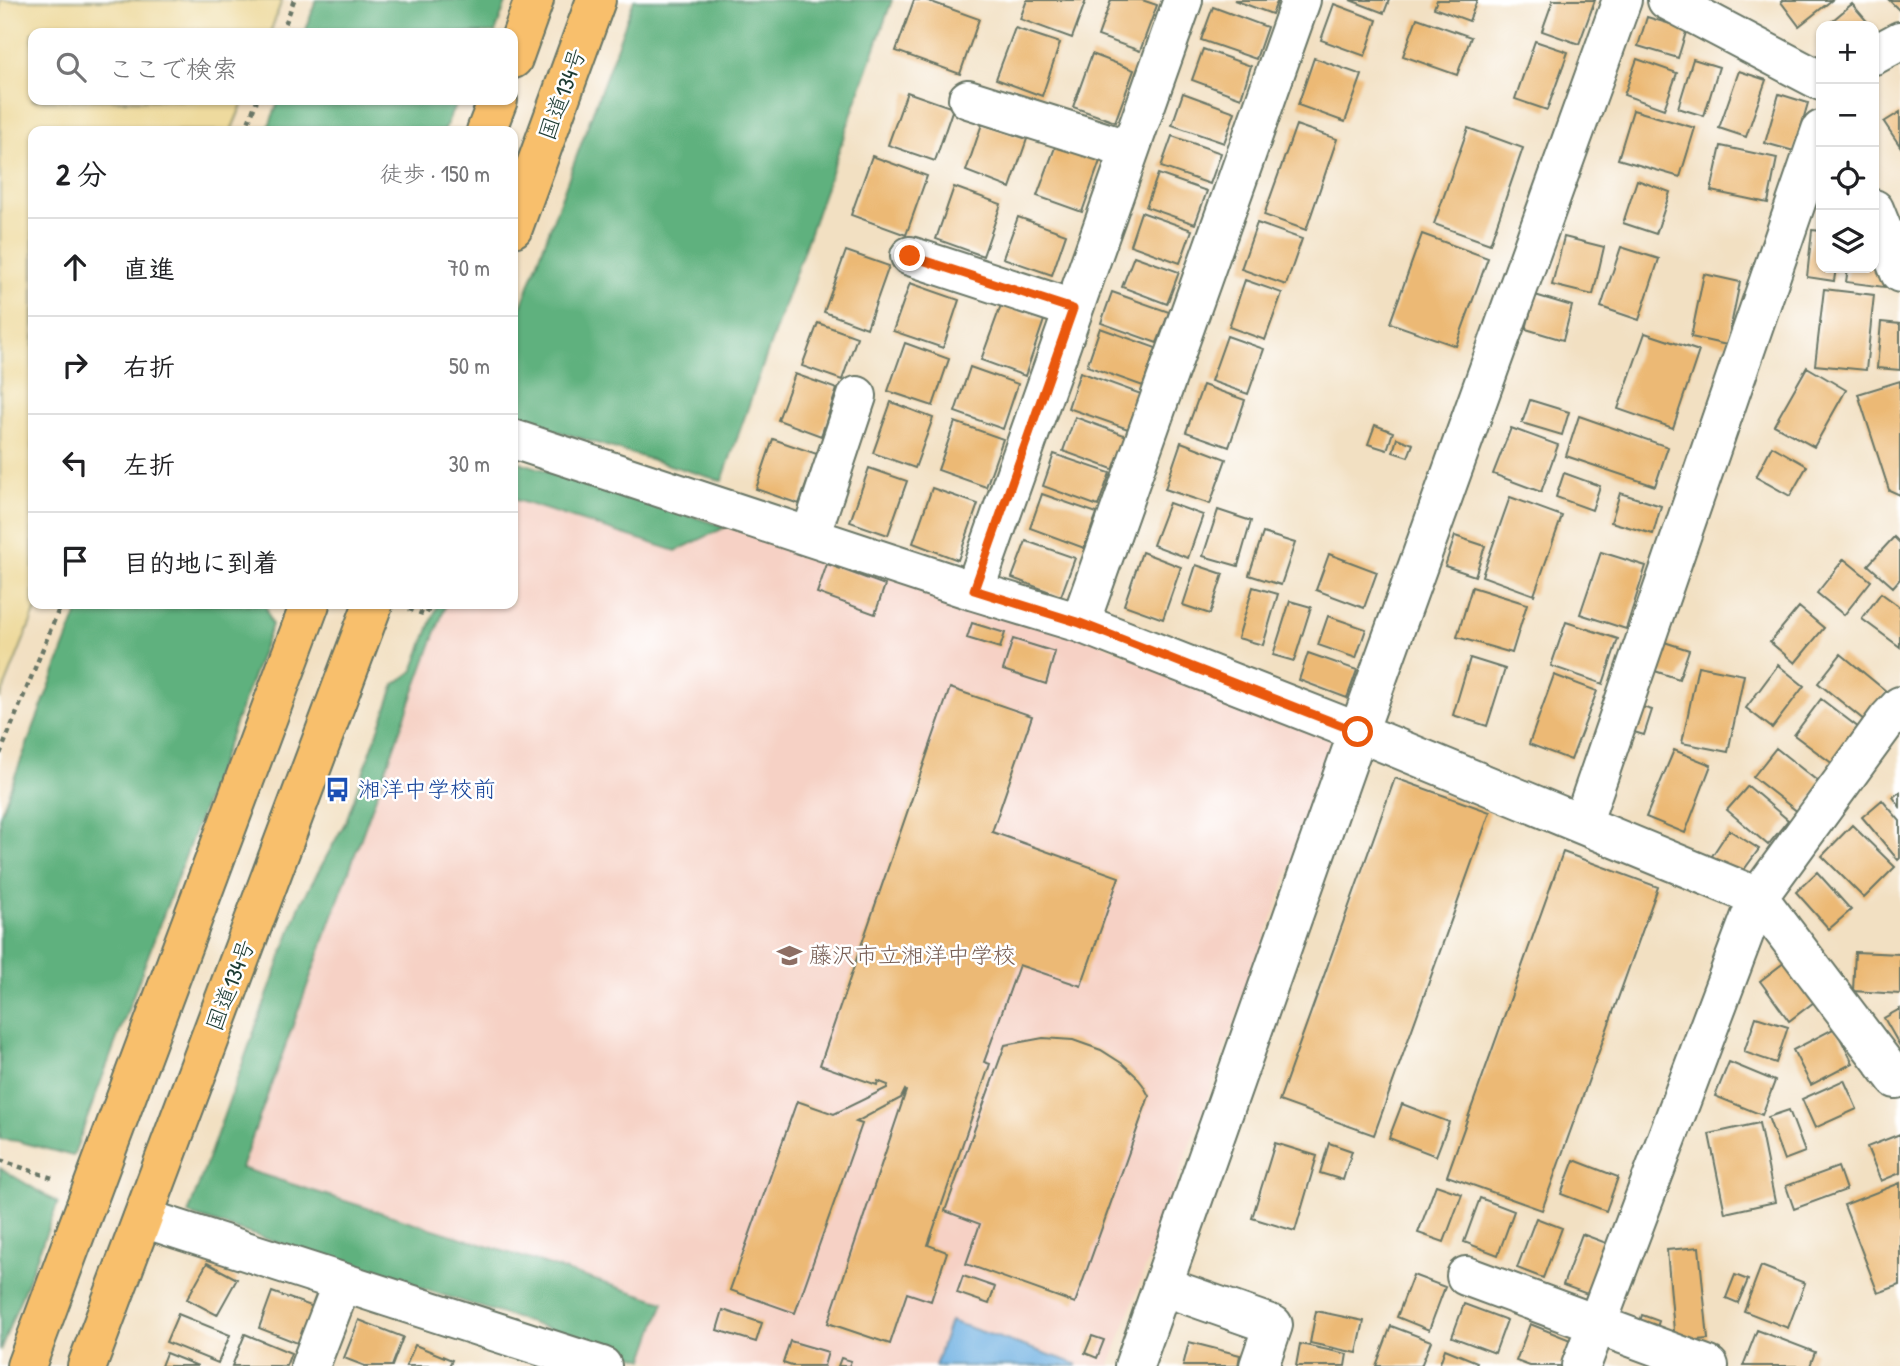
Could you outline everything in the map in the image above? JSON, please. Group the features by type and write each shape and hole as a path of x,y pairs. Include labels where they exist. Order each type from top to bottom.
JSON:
{"highway":[{"path":"518,45 534,0"},
{"name":"国道134号","path":"518,214 596,0"},
{"path":"488,126 496,105"},
{"path":"26,1366 308,609"},
{"name":"国道134号","path":"88,1366 371,609"}],"street":[{"path":"974,590 1183,0"},
{"path":"1080,623 1301,0"},
{"path":"1134,1366 1358,732 1622,0"},
{"path":"1668,0 1816,78"},
{"path":"1879,52 1900,41"},
{"path":"968,99 1130,150"},
{"path":"1582,824 1816,145"},
{"path":"1874,210 1900,273"},
{"path":"910,256 1073,309"},
{"path":"810,537 857,396"},
{"path":"518,441 1080,623 1358,732 1758,897 1896,1079"},
{"path":"1581,1366 1758,897 1900,706"},
{"path":"143,1219 602,1366"},
{"path":"1466,1276 1709,1366"},
{"path":"310,1366 342,1283"},
{"path":"1162,1286 1273,1325 1259,1366"}],"path":[{"path":"284,28 294,0"},
{"path":"247,126 255,105"},
{"path":"0,754 59,609"},
{"path":"409,609 426,615 429,609"},
{"path":"0,1160 64,1183"}],"shaded area":[{"name":"藤沢市立湘洋中学校","path":"518,501 676,551 726,527 1090,639 1336,742 1110,1366 664,1366 644,1359 664,1302 241,1168 444,609 518,609"}],"green space":[{"path":"316,0 507,0 497,28 307,28"},
{"path":"634,0 892,0 722,481 518,420 518,315"},
{"path":"277,105 456,105 446,126 269,126"},
{"path":"518,462 726,527 676,551 518,501"},
{"path":"79,609 267,609 272,625 73,1156 0,1139 0,815"},
{"path":"436,609 444,609 241,1168 664,1302 644,1359 188,1214 300,905 346,821 395,684 413,671"},
{"path":"0,1168 58,1203 0,1351"}],"sand":[{"path":"0,0 282,0 272,28 28,28 28,105 242,105 233,126 28,126 28,609 36,609 0,699"}],"water":[{"path":"950,1321 1077,1364 935,1366"}],"building":[{"path":"914,0 926,0 979,19 960,74 896,51"},
{"path":"1027,0 1086,0 1072,38 1020,19"},
{"path":"1111,0 1142,0 1157,5 1140,51 1098,36"},
{"path":"1234,0 1278,0 1272,14"},
{"path":"1350,0 1389,0 1384,13"},
{"path":"1437,0 1477,0 1469,21 1434,8"},
{"path":"1553,0 1595,0 1579,44 1542,31"},
{"path":"1832,0 1799,26 1781,2"},
{"path":"1889,0 1900,0 1900,11"},
{"path":"1334,4 1377,20 1365,56 1321,40"},
{"path":"1852,4 1867,21 1832,21"},
{"path":"1213,7 1267,27 1256,59 1201,40"},
{"path":"1647,17 1687,29 1678,58 1638,46"},
{"path":"1417,18 1471,37 1457,75 1403,56"},
{"path":"1015,28 1060,43 1042,96 996,79"},
{"path":"1535,41 1568,52 1547,110 1515,99"},
{"path":"1203,49 1251,66 1241,98 1192,80"},
{"path":"1092,54 1134,70 1115,122 1073,107"},
{"path":"1314,58 1362,75 1345,122 1298,105"},
{"path":"1637,59 1677,73 1664,109 1624,95"},
{"path":"1693,59 1719,67 1704,116 1678,108"},
{"path":"1739,71 1766,80 1746,137 1719,128"},
{"path":"907,92 953,108 935,161 888,145"},
{"path":"1183,93 1235,112 1224,143 1172,125"},
{"path":"1779,94 1808,103 1794,151 1765,143"},
{"path":"1633,110 1695,128 1680,177 1618,159"},
{"path":"1900,112 1900,146 1884,122"},
{"path":"982,124 1027,139 1010,188 966,171"},
{"path":"1296,125 1337,139 1306,230 1264,215"},
{"path":"1468,128 1523,148 1490,244 1434,224"},
{"path":"1172,136 1221,153 1210,184 1161,167"},
{"path":"1057,142 1101,158 1082,212 1037,196"},
{"path":"1721,146 1777,158 1768,203 1711,191"},
{"path":"872,156 927,176 906,235 851,215"},
{"path":"1158,174 1207,191 1195,224 1146,207"},
{"path":"1637,180 1670,192 1656,234 1623,223"},
{"path":"954,187 1001,204 983,256 936,239"},
{"path":"1141,212 1192,230 1180,263 1130,245"},
{"path":"1018,217 1066,234 1052,275 1003,258"},
{"path":"1257,223 1302,239 1286,285 1241,269"},
{"path":"1812,230 1816,230 1816,273 1835,273 1834,281 1807,277"},
{"path":"1422,234 1488,258 1456,346 1390,323"},
{"path":"1564,237 1604,247 1593,295 1552,285"},
{"path":"1621,247 1659,259 1639,320 1601,307"},
{"path":"846,251 889,266 867,328 824,312"},
{"path":"1879,254 1888,255 1884,287 1846,282 1847,273 1879,273"},
{"path":"1134,256 1179,272 1167,304 1122,287"},
{"path":"1704,274 1740,282 1727,345 1691,337"},
{"path":"1245,280 1282,293 1265,340 1229,327"},
{"path":"910,283 959,300 943,348 893,331"},
{"path":"1824,289 1874,295 1866,370 1815,365"},
{"path":"1112,292 1169,312 1157,343 1101,323"},
{"path":"1535,295 1572,306 1563,340 1526,329"},
{"path":"1001,305 1044,320 1025,376 981,360"},
{"path":"1881,322 1900,324 1900,370 1877,368"},
{"path":"818,323 857,337 842,380 802,366"},
{"path":"1100,328 1156,348 1143,386 1087,366"},
{"path":"1645,333 1699,351 1673,428 1618,409"},
{"path":"1227,336 1264,349 1248,394 1211,381"},
{"path":"905,343 949,359 933,406 888,391"},
{"path":"970,367 1018,384 1003,429 955,412"},
{"path":"1807,367 1846,390 1814,447 1774,425"},
{"path":"1080,372 1141,394 1128,429 1068,408"},
{"path":"795,374 837,389 821,436 778,420"},
{"path":"1900,381 1900,495 1889,490 1858,394"},
{"path":"1203,385 1245,400 1229,447 1186,432"},
{"path":"1530,400 1569,412 1562,435 1522,423"},
{"path":"891,402 933,418 915,468 873,453"},
{"path":"1579,416 1668,447 1655,486 1566,456"},
{"path":"1075,417 1127,436 1115,470 1063,451"},
{"path":"955,422 1003,439 986,487 938,470"},
{"path":"1375,425 1393,432 1387,450 1368,444"},
{"path":"1511,428 1558,445 1541,492 1493,474"},
{"path":"1397,438 1413,444 1408,457 1393,452"},
{"path":"773,439 817,454 799,504 756,489"},
{"path":"1181,442 1226,459 1210,504 1165,489"},
{"path":"1772,446 1807,466 1790,496 1756,477"},
{"path":"1054,454 1110,473 1098,506 1043,486"},
{"path":"869,468 907,481 888,535 850,522"},
{"path":"1564,473 1600,486 1592,510 1556,497"},
{"path":"932,488 978,504 958,560 913,543"},
{"path":"1620,493 1661,506 1653,534 1611,522"},
{"path":"1042,494 1097,513 1084,548 1030,528"},
{"path":"1510,497 1562,516 1534,595 1482,576"},
{"path":"1169,503 1203,515 1188,558 1153,545"},
{"path":"1218,510 1251,521 1238,566 1203,556"},
{"path":"1263,533 1295,543 1281,585 1249,575"},
{"path":"1455,536 1485,546 1475,576 1445,566"},
{"path":"1894,537 1900,543 1900,579 1893,587 1868,565"},
{"path":"1026,541 1075,558 1061,596 1012,578"},
{"path":"1142,552 1181,567 1163,619 1124,605"},
{"path":"1601,552 1646,566 1626,629 1580,614"},
{"path":"1329,554 1377,572 1364,608 1316,590"},
{"path":"1844,559 1871,581 1844,615 1817,593"},
{"path":"827,564 885,585 875,614 817,593"},
{"path":"1196,565 1223,574 1210,614 1183,605"},
{"path":"1253,587 1278,594 1263,645 1238,638"},
{"path":"1472,587 1527,604 1512,653 1457,637"},
{"path":"1881,593 1900,607 1900,647 1862,619"},
{"path":"1290,601 1311,607 1294,661 1273,655"},
{"path":"1799,607 1824,628 1795,663 1770,642"},
{"path":"1328,616 1366,629 1356,658 1318,645"},
{"path":"1566,622 1618,639 1603,684 1551,666"},
{"path":"972,623 1005,633 1000,648 967,638"},
{"path":"1013,639 1055,652 1046,684 1003,670"},
{"path":"1658,640 1689,650 1679,679 1649,669"},
{"path":"1308,653 1357,670 1347,698 1299,680"},
{"path":"1841,654 1887,692 1864,720 1818,683"},
{"path":"1470,658 1505,669 1487,726 1453,715"},
{"path":"1778,665 1804,686 1772,728 1746,708"},
{"path":"1698,666 1744,675 1728,752 1682,743"},
{"path":"1554,675 1597,691 1571,760 1529,744"},
{"path":"950,688 1032,716 992,832 1119,877 1081,986 1019,965 984,1062 990,1064 928,1245 947,1252 931,1301 907,1293 890,1344 828,1323 905,1090 901,1098 856,1122 862,1124 795,1313 730,1290 797,1101 834,1114 887,1088 888,1085 878,1081 877,1085 820,1065"},
{"path":"1821,699 1859,728 1833,764 1794,735"},
{"path":"1632,704 1652,710 1644,735 1624,729"},
{"path":"1776,748 1821,784 1798,812 1753,777"},
{"path":"1674,750 1711,765 1685,833 1646,817"},
{"path":"1395,778 1490,812 1374,1135 1279,1101"},
{"path":"1748,786 1788,820 1768,845 1727,810"},
{"path":"1900,792 1900,807 1893,797"},
{"path":"1882,800 1900,821 1898,860 1862,817"},
{"path":"1852,825 1895,867 1864,898 1822,856"},
{"path":"1729,830 1759,849 1738,878 1710,859"},
{"path":"1563,852 1658,887 1542,1210 1447,1176"},
{"path":"1817,872 1851,910 1829,929 1796,892"},
{"path":"1855,952 1900,954 1900,994 1853,991"},
{"path":"1785,962 1814,1002 1789,1021 1760,981"},
{"path":"1900,1009 1900,1046 1884,1018"},
{"path":"1756,1017 1788,1027 1776,1063 1744,1052"},
{"path":"1835,1028 1853,1063 1811,1085 1793,1050"},
{"path":"1043,1038 1073,1040 1101,1050 1135,1075 1149,1096 1075,1303 966,1264 980,1224 945,1211 1005,1045"},
{"path":"1729,1062 1775,1081 1762,1115 1715,1096"},
{"path":"1844,1080 1857,1109 1815,1128 1802,1099"},
{"path":"1402,1104 1449,1122 1436,1156 1389,1138"},
{"path":"1789,1110 1805,1152 1784,1160 1768,1117"},
{"path":"1759,1123 1775,1202 1725,1213 1709,1134"},
{"path":"1900,1134 1900,1173 1881,1181 1867,1147"},
{"path":"1275,1143 1317,1156 1295,1231 1252,1218"},
{"path":"1329,1143 1352,1151 1343,1180 1320,1173"},
{"path":"1574,1160 1618,1177 1606,1211 1561,1194"},
{"path":"1838,1167 1846,1190 1794,1209 1786,1186"},
{"path":"1900,1183 1900,1285 1878,1293 1844,1205"},
{"path":"1436,1185 1462,1194 1444,1242 1418,1233"},
{"path":"1480,1198 1514,1211 1498,1255 1464,1242"},
{"path":"1536,1218 1562,1228 1543,1278 1517,1268"},
{"path":"1582,1234 1609,1244 1590,1295 1563,1285"},
{"path":"1699,1247 1708,1339 1675,1342 1667,1250"},
{"path":"207,1263 237,1279 217,1315 187,1299"},
{"path":"1761,1266 1805,1283 1788,1328 1744,1311"},
{"path":"1413,1275 1445,1287 1429,1330 1397,1317"},
{"path":"1735,1275 1748,1280 1738,1303 1726,1298"},
{"path":"963,1276 995,1287 989,1304 957,1293"},
{"path":"272,1292 314,1307 300,1344 259,1328"},
{"path":"1464,1304 1507,1320 1495,1353 1452,1337"},
{"path":"723,1310 762,1323 756,1342 717,1330"},
{"path":"1316,1311 1364,1321 1357,1353 1310,1343"},
{"path":"178,1314 230,1335 218,1363 166,1342"},
{"path":"1642,1315 1659,1321 1654,1336 1637,1331"},
{"path":"359,1320 403,1337 392,1366 365,1366 344,1358"},
{"path":"1530,1324 1573,1341 1564,1366 1530,1366 1516,1361"},
{"path":"1391,1326 1431,1341 1421,1366 1376,1366"},
{"path":"1757,1330 1815,1352 1810,1366 1743,1366"},
{"path":"245,1334 291,1353 286,1366 232,1366"},
{"path":"1092,1336 1104,1340 1097,1358 1085,1353"},
{"path":"790,1341 828,1352 824,1366 792,1366 783,1363"},
{"path":"1189,1342 1240,1355 1238,1366 1183,1366"},
{"path":"1300,1344 1347,1354 1345,1366 1296,1366"},
{"path":"415,1345 452,1360 449,1366 406,1366"},
{"path":"1445,1349 1477,1362 1475,1366 1439,1366"},
{"path":"166,1353 198,1366 161,1366"},
{"path":"841,1358 851,1361 849,1366 838,1366"}],"place":[{"name":"湘洋中学校前","path":"338,789"},
{"name":"藤沢市立湘洋中学校","path":"789,955"}],"route":[{"path":"910,256 1073,309 974,590 1080,623 1358,732"}]}
